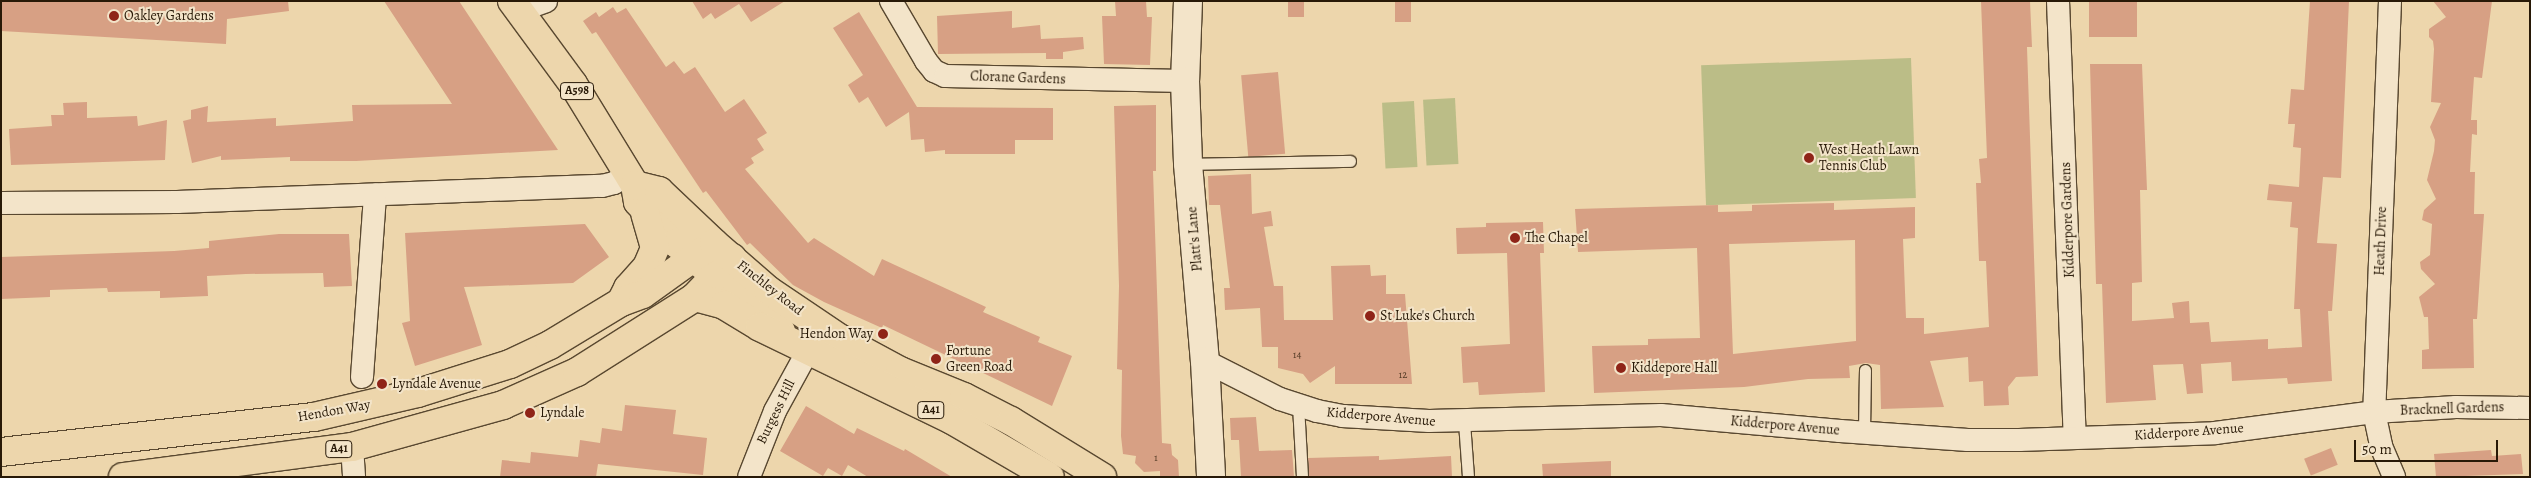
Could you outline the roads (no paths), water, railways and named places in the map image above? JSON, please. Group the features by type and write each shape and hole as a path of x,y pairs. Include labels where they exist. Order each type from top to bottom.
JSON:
{"main road":[{"name":"Finchley Road","path":"516,6 573,84 634,187 714,259 800,345 959,424 1050,477"},
{"path":"621,302 628,288 647,267 655,248 654,236 634,187"},
{"name":"Finchley Road","path":"714,259 768,290 839,338 900,370 1003,417 1102,477"},
{"path":"695,297 714,259"},
{"name":"Hendon Way","path":"1,452 314,417 364,407 510,364 550,345 621,302 643,294 714,259"},
{"name":"A41","path":"123,477 352,447 426,429 504,405 548,386 601,358 675,307 695,297 724,305 747,320 800,345"}],"street":[{"path":"516,6 546,1"},
{"name":"Clorane Gardens","path":"891,1 926,61 934,71 945,76 1185,81"},
{"name":"Platt's Lane","path":"1188,1 1185,81 1188,164 1205,361 1211,477"},
{"name":"Kidderpore Gardens","path":"2058,1 2070,239 2075,438"},
{"name":"Heath Drive","path":"2390,1 2374,412 2380,446 2394,477"},
{"path":"1,203 177,202 602,186 614,184 634,187"},
{"path":"362,377 376,194"},
{"name":"Burgess Hill","path":"749,477 800,345"},
{"name":"Kidderpore Avenue","path":"1205,361 1298,404 1342,416 1464,422 1661,415 1968,440 2215,433 2374,412"},
{"name":"Bracknell Gardens","path":"2374,412 2456,407 2530,408"},
{"path":"352,447 354,477"}],"lane":[{"path":"1188,164 1350,161"},
{"path":"1864,432 1865,370"},
{"path":"1298,404 1302,477"},
{"path":"1464,422 1468,477"}],"place":[{"name":"Oakley Gardens","path":"114,16"},
{"name":"West Heath Lawn Tennis Club","path":"1809,158"},
{"name":"The Chapel","path":"1515,238"},
{"name":"St Luke's Church","path":"1370,316"},
{"name":"Hendon Way","path":"883,334"},
{"name":"Fortune Green Road","path":"936,359"},
{"name":"Kiddepore Hall","path":"1621,368"},
{"name":"Lyndale Avenue","path":"382,384"},
{"name":"Lyndale","path":"530,413"}]}
